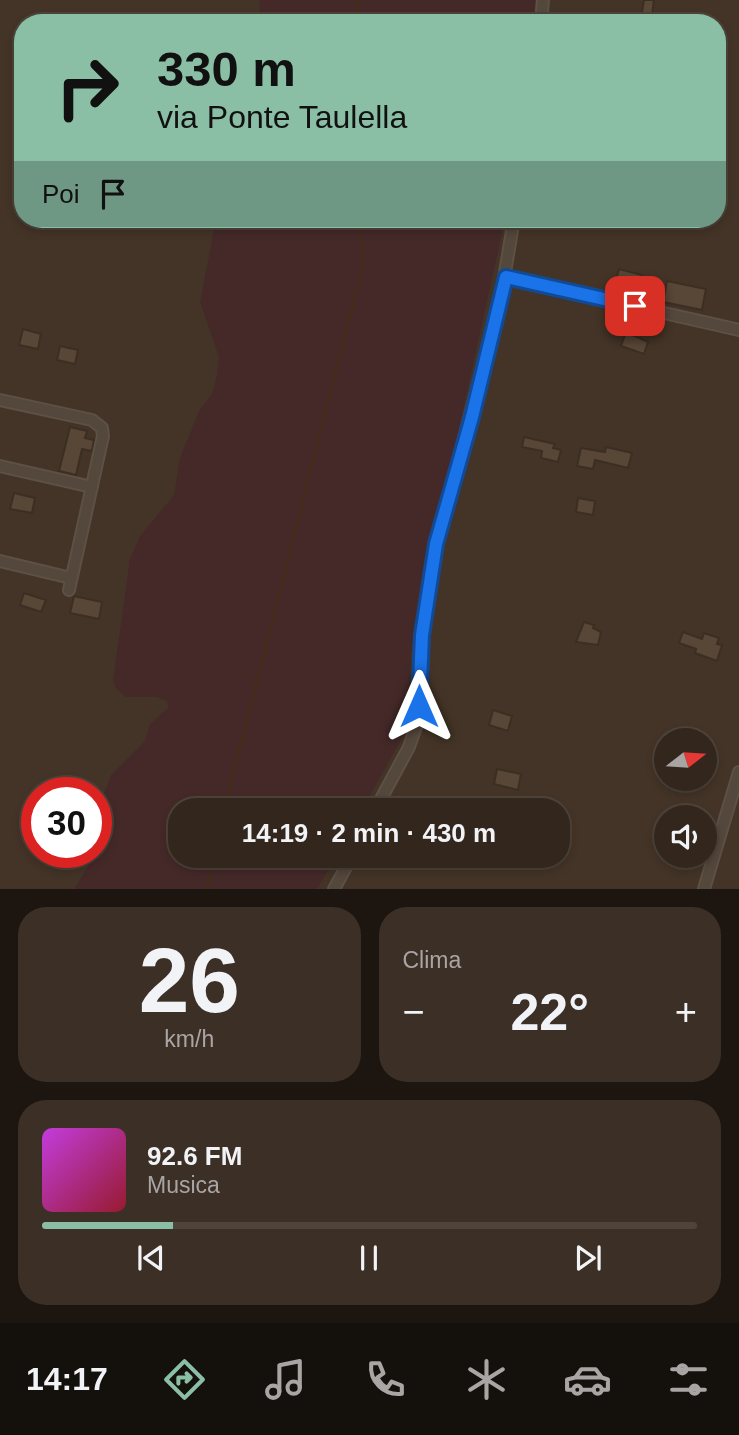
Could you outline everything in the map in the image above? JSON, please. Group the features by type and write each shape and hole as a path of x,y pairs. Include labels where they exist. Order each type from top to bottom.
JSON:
{"street":[{"path":"381,798 409,747 418,724 422,635 436,544 472,417 506,277 513,228"},
{"path":"506,277 739,330"},
{"path":"0,400 92,420 102,428 103,436 69,590"},
{"path":"0,466 92,487"},
{"path":"0,561 71,578"},
{"path":"704,889 739,772"},
{"path":"334,889 345,868"}],"shaded area":[{"path":"260,0 535,0 534,14 259,14"},
{"path":"214,228 503,228 458,434 427,543 411,653 409,712 402,738 369,798 168,798 168,868 329,868 317,889 74,889 87,868 112,868 110,777 144,742 150,724 168,708 167,701 156,697 126,697 116,688 113,680 130,559 140,536 174,495 180,458 199,411 212,394 219,357 200,302"}],"building":[{"path":"644,0 654,0 652,14 642,14"},
{"path":"619,269 642,275 635,298 621,295 623,287 615,284"},
{"path":"667,281 706,289 702,310 663,302"},
{"path":"23,329 41,334 38,349 19,345"},
{"path":"626,332 648,342 644,354 621,346"},
{"path":"60,346 78,350 75,364 57,360"},
{"path":"70,427 87,431 85,438 94,440 92,451 82,449 76,475 59,471"},
{"path":"524,437 555,444 553,448 561,450 558,462 541,458 542,451 522,447"},
{"path":"606,447 632,453 628,468 595,460 593,469 577,466 581,448 605,452"},
{"path":"14,493 35,498 32,513 10,509"},
{"path":"578,498 595,501 593,515 576,512"},
{"path":"24,593 46,600 41,612 20,605"},
{"path":"74,596 102,602 99,619 70,613"},
{"path":"584,622 594,625 593,628 601,632 598,645 576,642"},
{"path":"683,632 702,639 704,633 719,638 717,644 722,645 717,661 695,653 696,649 679,643"},
{"path":"493,710 512,716 508,731 489,725"},
{"path":"497,769 521,774 518,790 494,784"}],"waterway":[{"path":"358,0 358,14"},
{"path":"227,798 362,269 361,228"},
{"path":"207,889 211,868"}],"route":[{"path":"419,706 422,635 436,544 472,417 506,277 635,306"}]}
